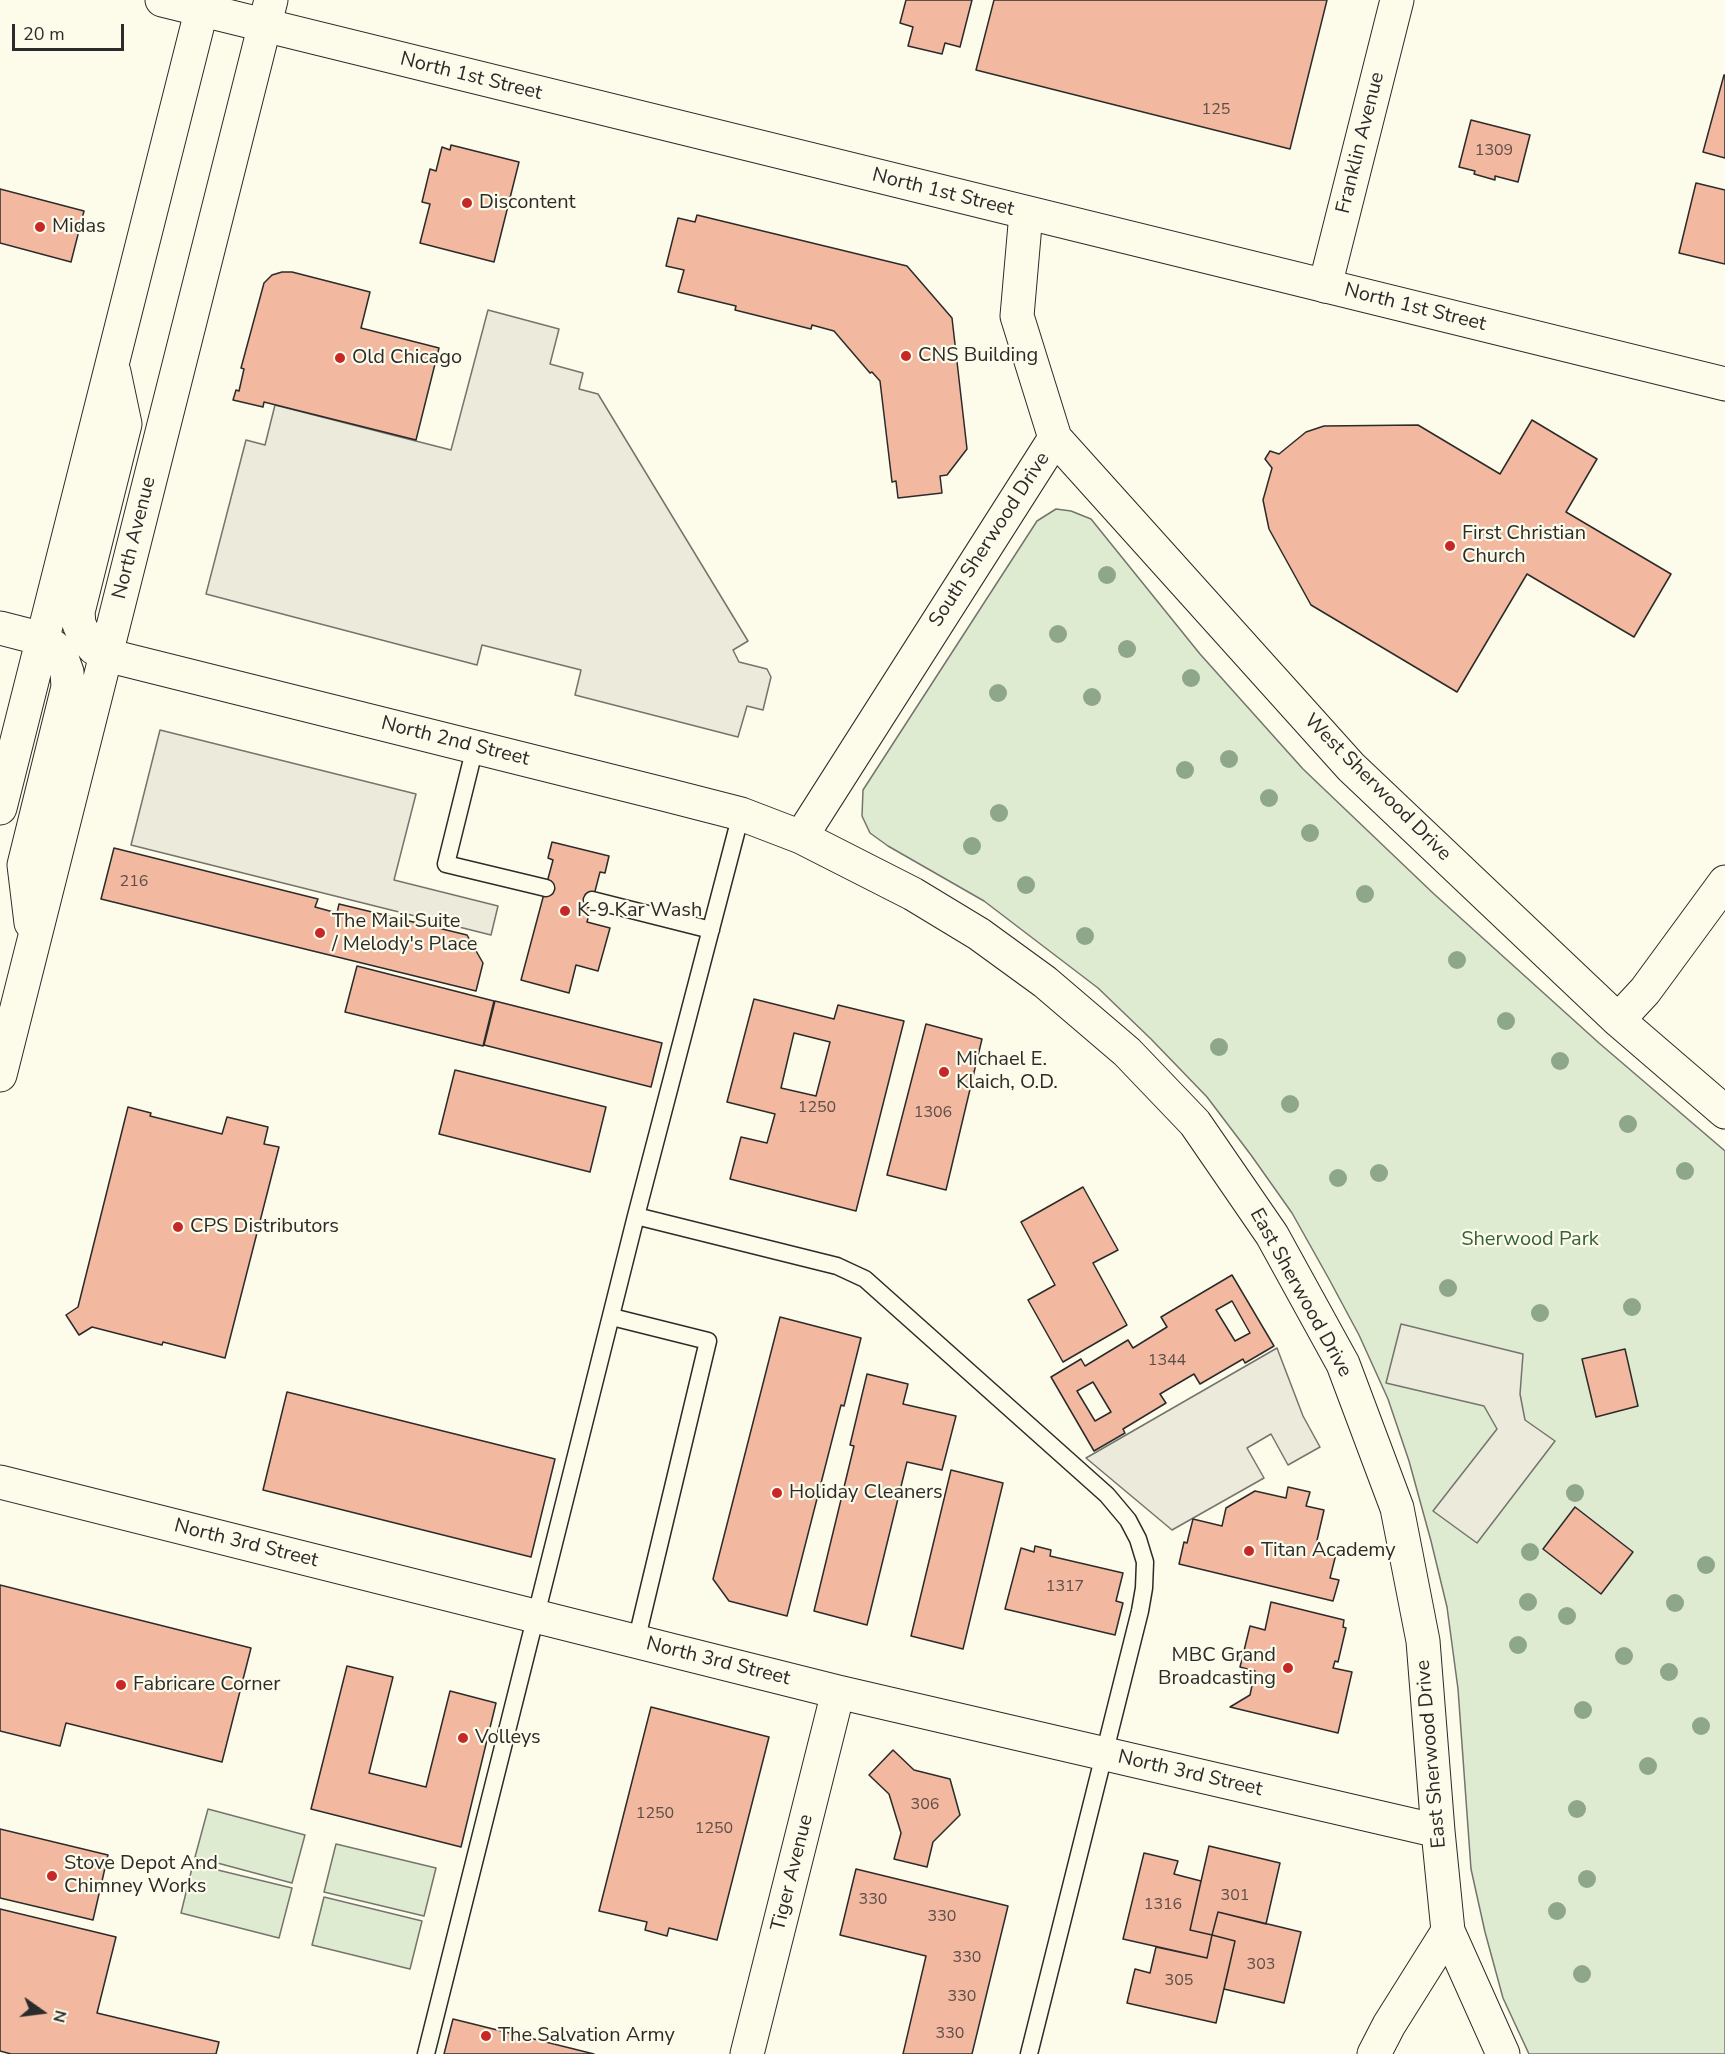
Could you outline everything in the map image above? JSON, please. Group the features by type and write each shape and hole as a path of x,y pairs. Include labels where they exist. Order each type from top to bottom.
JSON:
{"street":[{"name":"North 1st Street","path":"162,0 267,13 1026,213 1725,384"},
{"name":"Franklin Avenue","path":"1325,286 1397,0"},
{"path":"1,804 203,5"},
{"name":"North Avenue","path":"0,1075 267,13"},
{"name":"South Sherwood Drive","path":"801,837 1055,438 1017,316 1026,213"},
{"path":"106,655 94,648 85,637 79,624 78,612 125,424 112,364"},
{"name":"West Sherwood Drive","path":"1055,438 1351,767 1618,1020 1725,1112"},
{"path":"0,628 44,639 62,658 67,672 68,687 24,865 34,942"},
{"name":"North 2nd Street","path":"106,655 741,814 801,837"},
{"name":"East Sherwood Drive","path":"801,837 913,894 979,934 1045,982 1127,1052 1195,1123 1272,1235 1343,1364 1397,1508 1423,1641 1448,1931 1503,2054"},
{"path":"1618,1020 1645,991 1725,882"},
{"name":"North 3rd Street","path":"0,1482 838,1692 1438,1831"},
{"name":"Tiger Avenue","path":"747,2054 838,1692"},
{"path":"1374,2054 1389,2025 1448,1931"}],"lane":[{"path":"475,747 446,864 546,888"},
{"path":"426,2054 636,1216 741,814"},
{"path":"592,900 711,930"},
{"path":"636,1216 837,1266 865,1279 1107,1495 1128,1520 1138,1539 1145,1562 1140,1611 1029,2054"},
{"path":"612,1317 708,1341 636,1642"}],"green space":[{"name":"Sherwood Park","path":"1056,509 1071,511 1091,519 1200,654 1303,769 1434,894 1599,1043 1725,1151 1725,2054 1529,2054 1503,1998 1471,1869 1458,1689 1447,1607 1431,1541 1409,1461 1388,1399 1359,1335 1329,1279 1292,1213 1251,1155 1207,1097 1151,1039 1098,988 984,901 888,846 870,833 862,816 863,790 1037,521"},
{"path":"208,1809 305,1835 292,1883 195,1857"},
{"path":"336,1844 436,1868 424,1916 324,1892"},
{"path":"193,1864 292,1888 279,1938 181,1913"},
{"path":"324,1897 422,1921 410,1969 312,1945"}],"shaded area":[{"path":"488,310 559,329 550,364 583,373 579,389 598,394 748,641 733,650 739,662 767,669 771,677 763,710 747,706 738,737 575,695 581,670 482,645 477,665 206,594 246,440 265,445 275,405 451,450"},
{"path":"160,730 416,794 394,880 498,906 491,935 131,845"},
{"path":"1401,1324 1523,1354 1520,1394 1525,1420 1555,1441 1477,1543 1433,1511 1497,1429 1484,1406 1386,1383"},
{"path":"1277,1348 1303,1416 1320,1447 1288,1465 1271,1434 1247,1448 1264,1478 1172,1530 1086,1458"}],"building":[{"path":"906,0 972,0 960,47 945,43 942,54 908,46 913,27 900,23"},
{"path":"994,0 1327,0 1290,149 976,70"},
{"path":"1725,75 1725,158 1703,152"},
{"path":"1471,120 1530,135 1518,182 1495,176 1495,180 1459,167"},
{"name":"Discontent","path":"451,145 519,162 494,262 420,243 430,204 422,202 430,169 436,171 442,147 450,150"},
{"path":"1696,183 1725,190 1725,264 1679,253"},
{"name":"Midas","path":"0,189 84,211 71,262 0,243"},
{"name":"CNS Building","path":"697,215 907,266 952,318 967,449 947,475 940,476 942,493 898,498 896,481 892,482 880,381 872,372 870,373 834,331 812,325 811,329 735,310 736,306 678,292 684,270 666,266 678,218 695,222"},
{"name":"Old Chicago","path":"292,272 370,292 361,328 439,348 416,440 264,402 263,407 233,400 236,390 239,391 244,369 241,368 264,283 272,275"},
{"name":"First Christian Church","path":"1532,420 1597,459 1566,512 1671,574 1634,637 1527,574 1457,692 1311,605 1269,529 1263,500 1272,468 1265,459 1270,451 1279,454 1306,432 1324,426 1418,425 1500,474"},
{"name":"K-9 Kar Wash","path":"552,842 609,856 605,873 600,872 587,922 610,928 598,971 576,965 569,993 521,980 553,860 548,858"},
{"path":"114,848 318,899 315,907 337,913 339,904 467,935 483,963 476,991 101,899"},
{"path":"357,966 494,1001 483,1046 345,1012"},
{"path":"754,999 834,1019 838,1005 904,1021 856,1211 730,1179 741,1137 767,1143 775,1114 727,1102","holes":["794,1033 830,1042 816,1096 781,1088"]},
{"path":"495,1001 662,1043 651,1087 484,1045"},
{"path":"926,1024 982,1039 946,1190 887,1175"},
{"path":"455,1070 606,1107 590,1172 439,1134"},
{"name":"CPS Distributors","path":"128,1107 151,1113 150,1116 222,1134 227,1117 268,1127 264,1144 279,1147 225,1358 92,1327 79,1335 66,1315 78,1307"},
{"path":"1083,1187 1118,1250 1093,1263 1127,1325 1063,1362 1028,1300 1055,1285 1021,1222"},
{"path":"1232,1275 1274,1346 1245,1363 1243,1359 1200,1384 1194,1374 1160,1394 1166,1403 1123,1429 1125,1433 1094,1451 1051,1377 1081,1359 1085,1366 1128,1340 1133,1348 1167,1327 1161,1317","holes":["1232,1301 1250,1333 1235,1341 1216,1310","1093,1382 1111,1412 1095,1421 1077,1391"]},
{"name":"Holiday Cleaners","path":"780,1317 861,1338 844,1406 841,1405 787,1616 729,1601 713,1579"},
{"path":"1625,1349 1638,1406 1596,1417 1582,1359"},
{"path":"867,1374 908,1384 903,1404 956,1416 942,1470 907,1462 867,1625 814,1611 854,1446 850,1445"},
{"path":"287,1392 555,1459 531,1557 263,1490"},
{"path":"951,1470 1003,1483 963,1649 911,1636"},
{"path":"1288,1487 1310,1492 1306,1506 1324,1510 1315,1549 1336,1554 1330,1578 1339,1580 1333,1601 1179,1564 1193,1519 1222,1526 1226,1508 1255,1491 1286,1498"},
{"path":"1575,1507 1633,1552 1601,1594 1543,1549"},
{"path":"1035,1546 1051,1550 1050,1556 1123,1573 1116,1601 1123,1603 1115,1635 1005,1609 1021,1548 1034,1552"},
{"name":"Fabricare Corner","path":"0,1585 251,1648 222,1762 66,1723 60,1746 0,1731"},
{"name":"MBC Grand Broadcasting","path":"1271,1602 1344,1620 1343,1627 1346,1628 1338,1662 1335,1661 1333,1668 1352,1672 1338,1733 1230,1707 1250,1695 1255,1671 1240,1667 1250,1626 1265,1630"},
{"name":"Volleys","path":"347,1666 393,1677 369,1773 426,1787 450,1691 496,1703 461,1847 311,1809"},
{"path":"651,1707 769,1737 717,1940 669,1928 667,1936 645,1930 647,1922 599,1911"},
{"path":"893,1750 914,1770 950,1779 960,1815 933,1842 927,1867 894,1859 901,1833 889,1794 869,1775"},
{"name":"Stove Depot And Chimney Works","path":"0,1829 108,1855 93,1920 0,1898"},
{"path":"1209,1846 1280,1863 1266,1924 1218,1912 1212,1935 1190,1930"},
{"path":"1144,1853 1178,1861 1174,1874 1201,1881 1190,1930 1212,1935 1207,1958 1123,1939"},
{"path":"856,1869 1008,1906 972,2054 903,2054 926,1956 840,1935"},
{"path":"0,1909 116,1937 97,2013 219,2042 216,2054 11,2054 0,2051"},
{"path":"1218,1912 1301,1932 1284,2003 1224,1989 1235,1941 1212,1935"},
{"path":"1212,1935 1235,1941 1216,2023 1127,2003 1135,1969 1150,1973 1156,1947 1207,1958"},
{"name":"The Salvation Army","path":"453,2019 594,2054 444,2054"}],"place":[{"name":"Discontent","path":"467,203"},
{"name":"Midas","path":"40,227"},
{"name":"CNS Building","path":"906,356"},
{"name":"Old Chicago","path":"340,358"},
{"name":"First Christian Church","path":"1450,546"},
{"name":"K-9 Kar Wash","path":"565,911"},
{"name":"The Mail Suite / Melody's Place","path":"320,933"},
{"name":"Michael E. Klaich, O.D.","path":"944,1072"},
{"name":"CPS Distributors","path":"178,1227"},
{"name":"Holiday Cleaners","path":"777,1493"},
{"name":"Titan Academy","path":"1249,1551"},
{"name":"MBC Grand Broadcasting","path":"1288,1668"},
{"name":"Fabricare Corner","path":"121,1685"},
{"name":"Volleys","path":"463,1738"},
{"name":"Stove Depot And Chimney Works","path":"52,1876"},
{"name":"The Salvation Army","path":"486,2036"}]}
